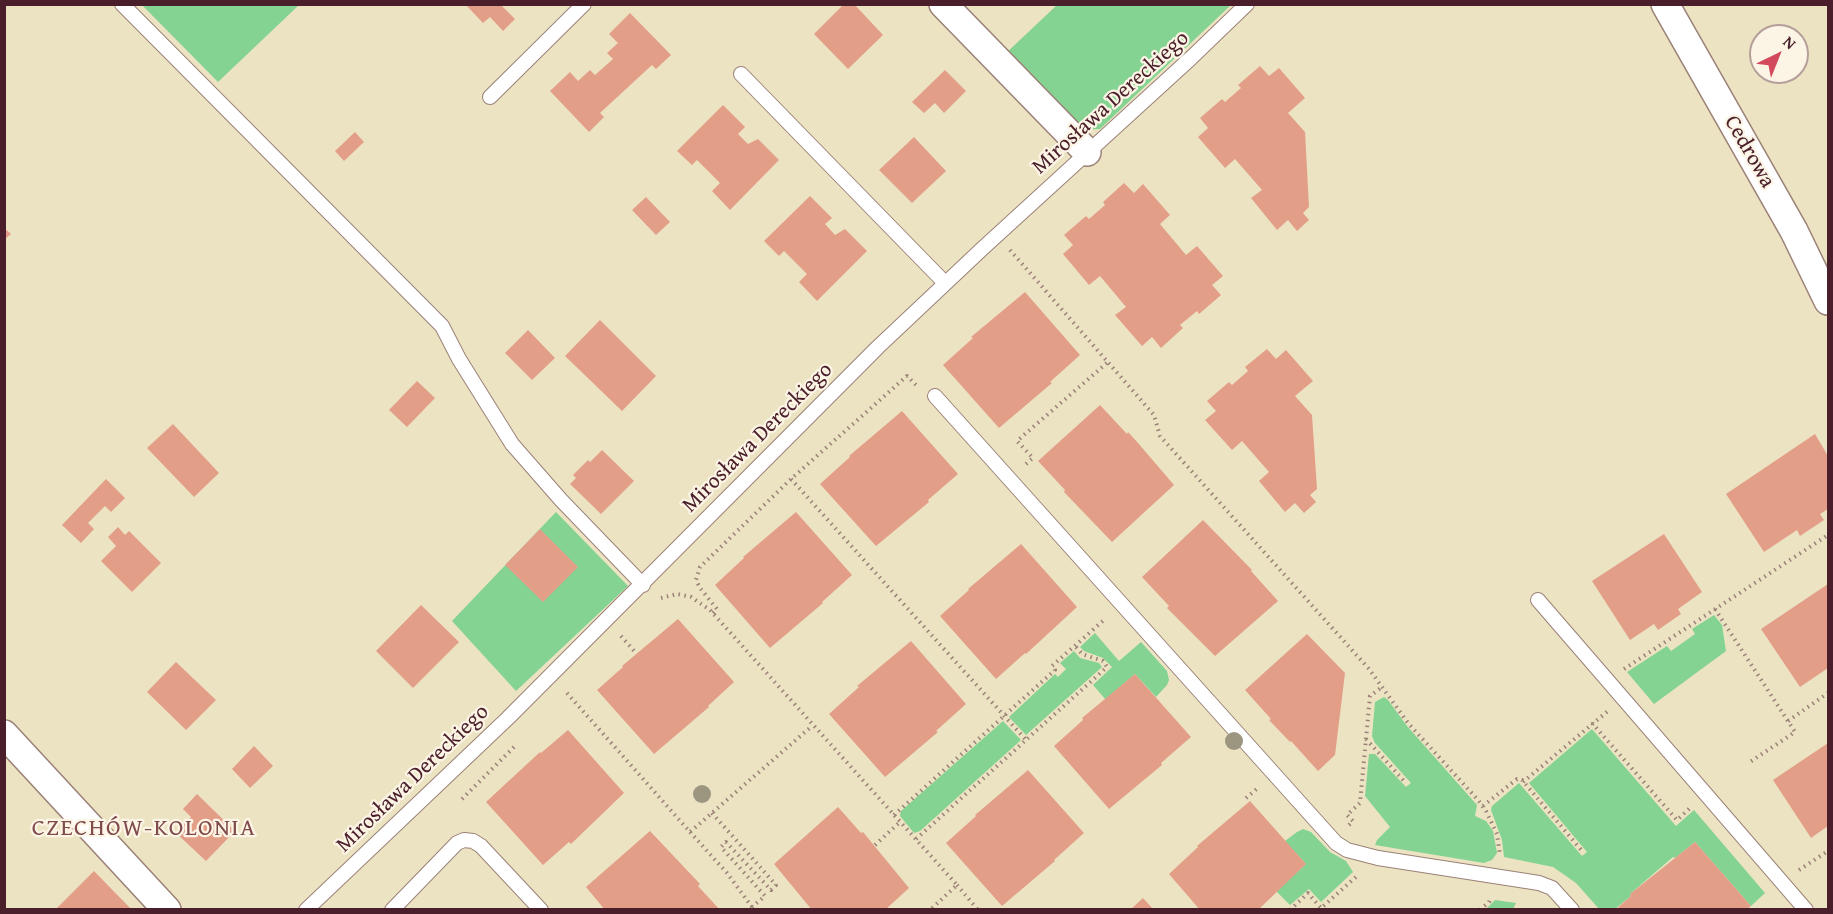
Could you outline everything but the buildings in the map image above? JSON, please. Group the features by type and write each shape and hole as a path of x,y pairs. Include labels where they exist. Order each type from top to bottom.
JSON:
{"street":[{"path":"943,4 1088,152"},
{"name":"Cedrowa","path":"1665,4 1794,231 1828,301"},
{"path":"4,734 166,909"}],"lane":[{"path":"122,4 442,326 459,359 512,444 561,500 643,585"},
{"path":"490,97 584,4"},
{"name":"Mirosława Dereckiego","path":"306,909 516,710 878,347 1247,4"},
{"path":"741,74 945,283"},
{"path":"935,396 1333,839 1347,850 1378,858 1539,883 1552,888 1572,909"},
{"path":"1538,600 1806,909"},
{"path":"392,909 457,843 465,840 482,846 541,909"}],"path":[{"path":"997,234 1154,416 1160,436 1369,669 1408,723 1483,806 1497,834 1500,858 1489,902 1480,909"},
{"path":"1033,458 1017,441 1108,362"},
{"path":"713,614 717,609 696,580 700,567 791,479 900,382"},
{"path":"791,479 1026,740"},
{"path":"1621,671 1828,535"},
{"path":"656,601 677,594 702,602 978,909"},
{"path":"894,815 1055,670 1052,666 1121,604"},
{"path":"1715,609 1795,732 1750,762"},
{"path":"614,643 621,636 636,653"},
{"path":"916,839 1107,667 1102,661 1082,654 1075,646"},
{"path":"1333,839 1353,820 1347,814 1360,803 1370,696 1382,687"},
{"path":"567,693 727,873 752,908 765,896 721,847 726,842 771,890 776,885 712,813"},
{"path":"1788,721 1828,693"},
{"path":"1523,782 1622,698"},
{"path":"1592,723 1677,820 1693,806"},
{"path":"690,832 812,726"},
{"path":"1366,739 1405,782"},
{"path":"462,799 494,767"},
{"path":"1483,806 1517,779 1523,782 1583,852"},
{"path":"875,845 900,822"},
{"path":"1781,882 1828,851"},
{"path":"1290,909 1308,894 1320,908 1378,858"},
{"path":"930,909 957,885"}],"green space":[{"path":"142,5 299,5 218,82"},
{"path":"1057,5 1231,5 1100,129 1077,130 1004,55"},
{"path":"556,512 628,586 516,691 452,621"},
{"path":"1714,615 1722,625 1726,651 1654,704 1627,672 1667,646 1671,651 1695,634 1692,629"},
{"path":"1095,633 1119,661 1141,642 1167,671 1169,680 1167,685 1156,697 1135,674 1106,700 1093,685 1112,667 1103,658 1084,651 1080,647"},
{"path":"1074,651 1080,658 1099,663 1102,667 1026,735 1009,717 1055,674 1058,677 1066,669 1060,663"},
{"path":"1384,697 1477,805 1475,816 1486,821 1493,831 1497,853 1492,860 1484,863 1375,845 1390,827 1365,796 1369,754 1375,754 1406,787 1411,783 1375,743 1372,736 1375,702"},
{"path":"1003,721 1021,740 920,831 914,833 900,816 901,811"},
{"path":"1592,729 1676,826 1694,810 1765,893 1751,906 1695,842 1675,858 1673,857 1615,909 1599,909 1576,883 1553,867 1504,857 1502,840 1491,810 1492,806 1519,783 1582,856 1587,852 1529,783"},
{"path":"1303,829 1311,832 1330,852 1346,861 1353,872 1321,902 1309,889 1290,905 1276,891 1306,864 1285,841"},
{"path":"1495,900 1516,903 1513,909 1486,909"}],"district":[{"name":"CZECHÓW-KOLONIA","path":"144,829"}]}
